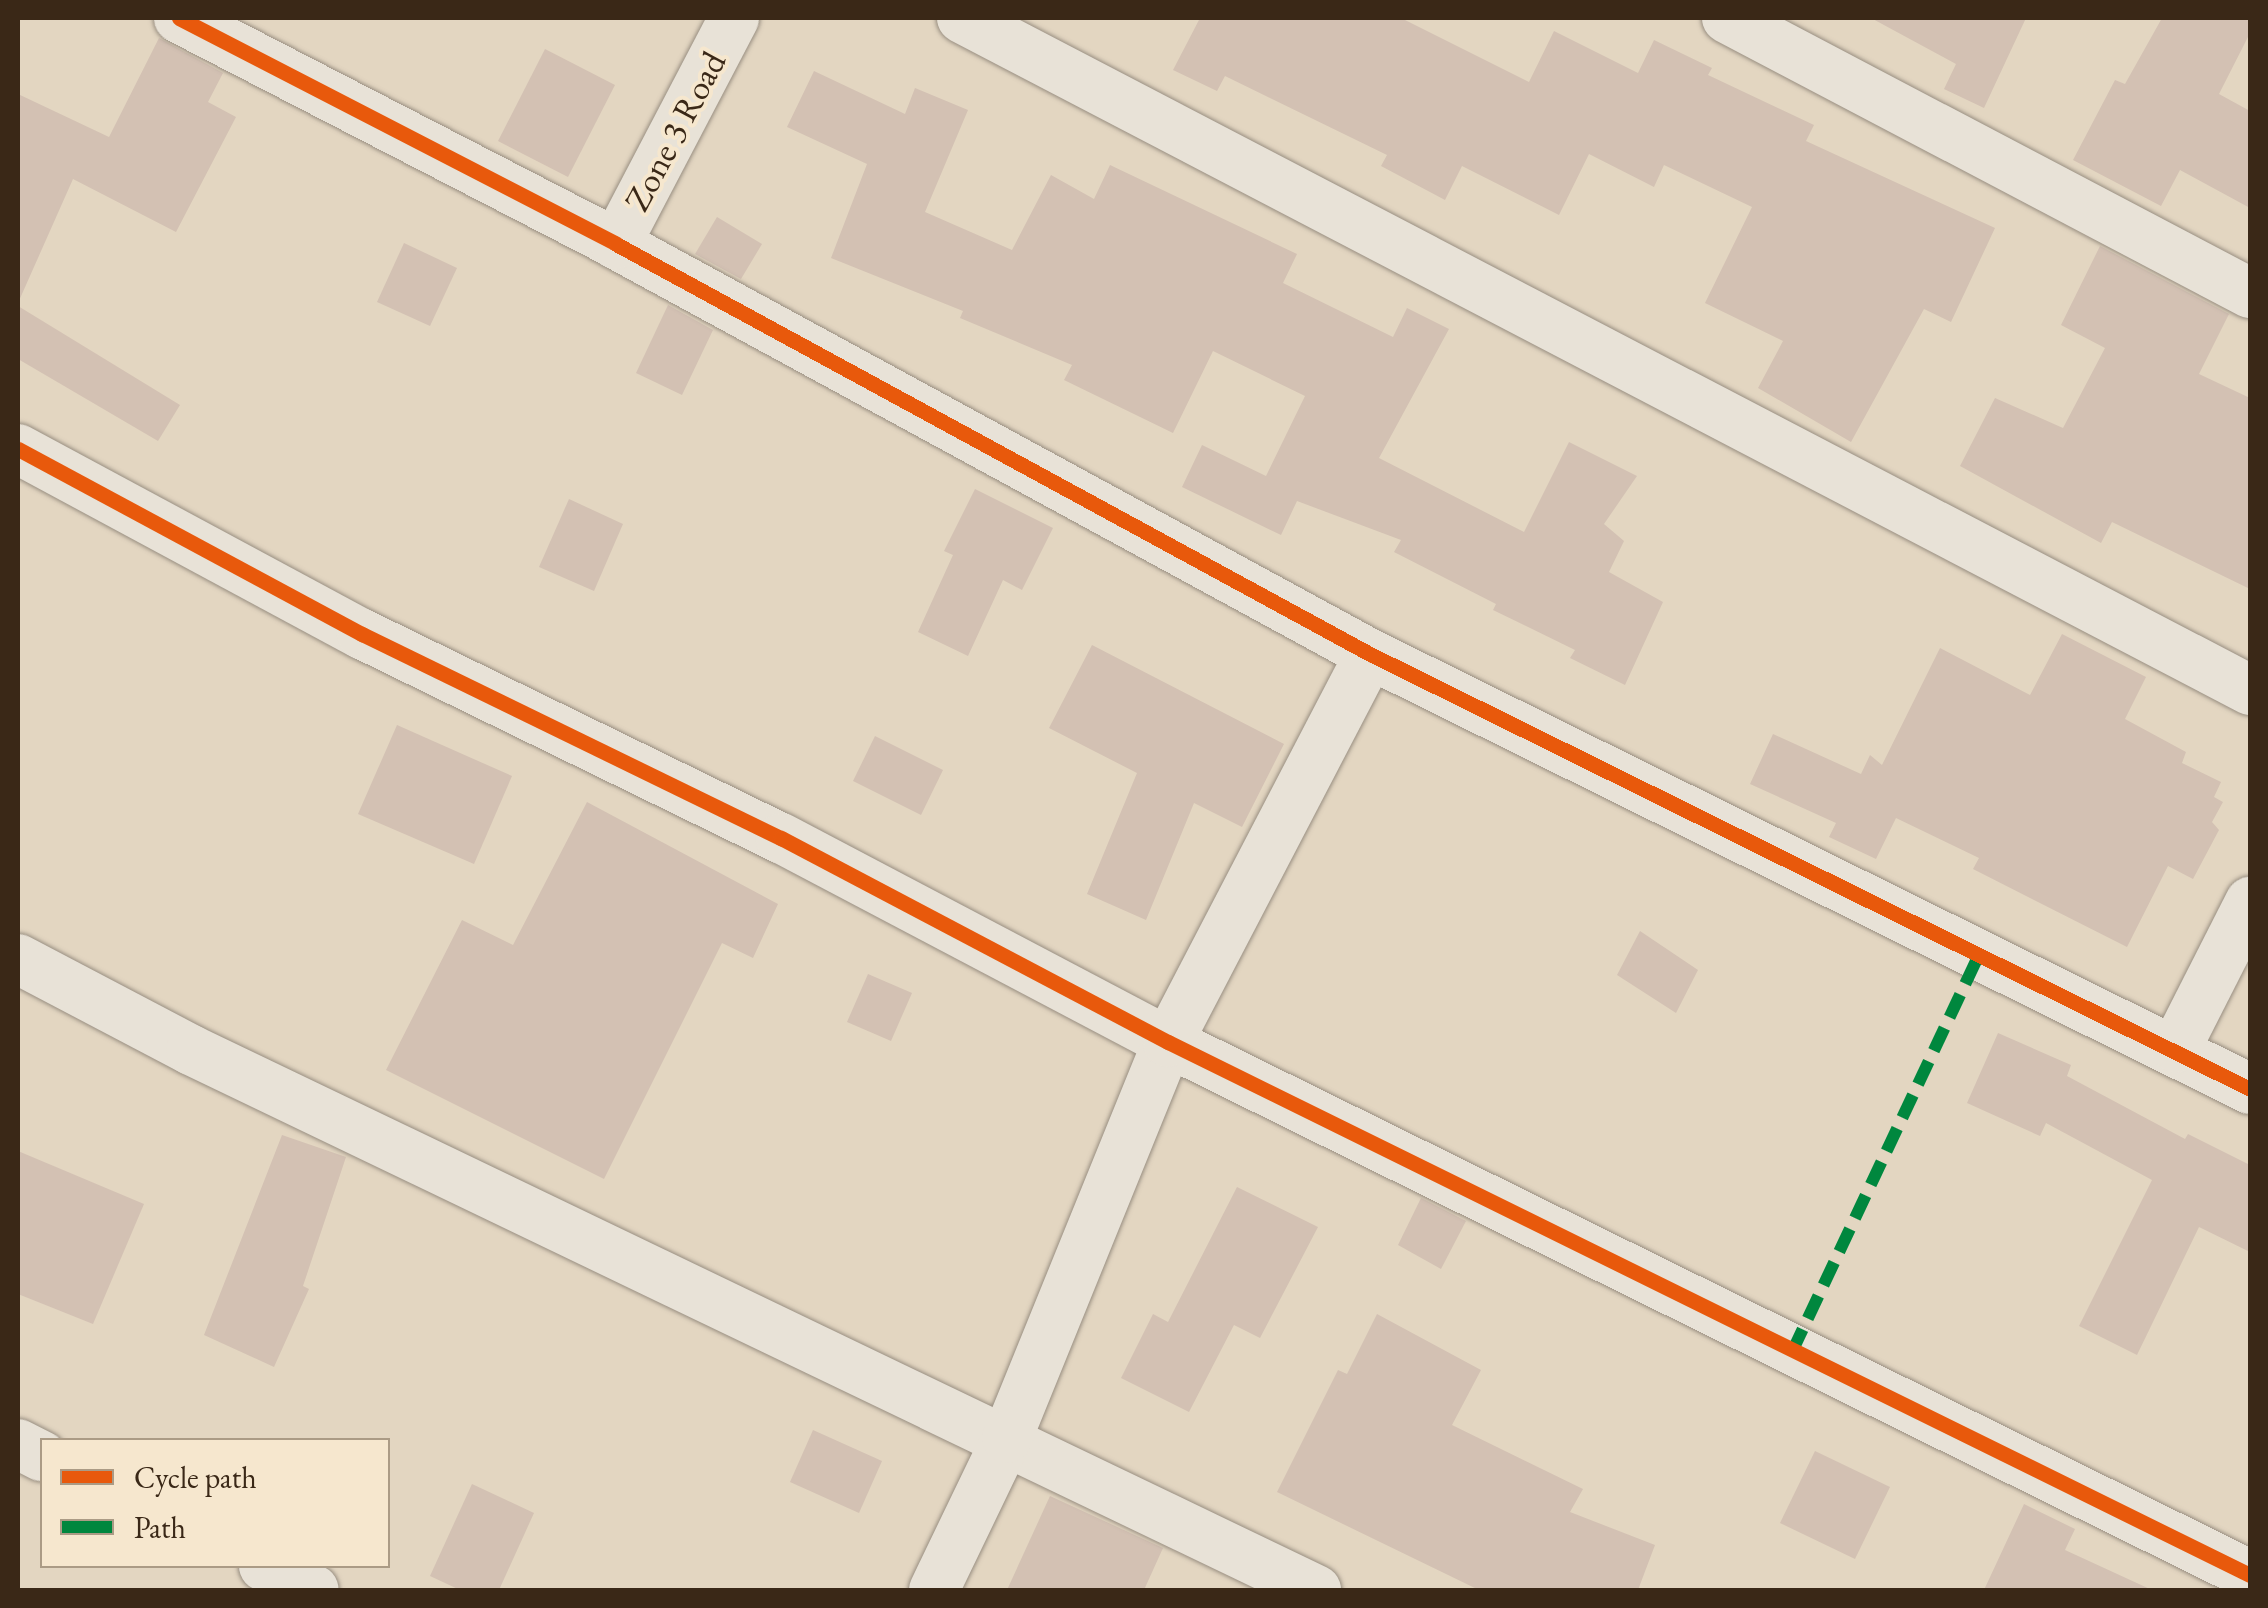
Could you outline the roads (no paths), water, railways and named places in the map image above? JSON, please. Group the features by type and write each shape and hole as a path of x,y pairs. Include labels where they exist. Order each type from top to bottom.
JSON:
{"street":[{"path":"179,18 616,244 1370,654 1978,958 2176,1048 2250,1089"},
{"name":"Zone 3 Road","path":"616,244 734,18"},
{"path":"962,18 2250,690"},
{"path":"1727,18 2250,293"},
{"path":"18,449 362,634 781,838 1168,1042 2250,1575"},
{"path":"934,1590 1007,1438 1168,1042 1370,654"},
{"path":"2176,1048 2250,902"},
{"path":"18,959 191,1050 1007,1438 1316,1590"},
{"path":"268,1568 314,1590"}]}
